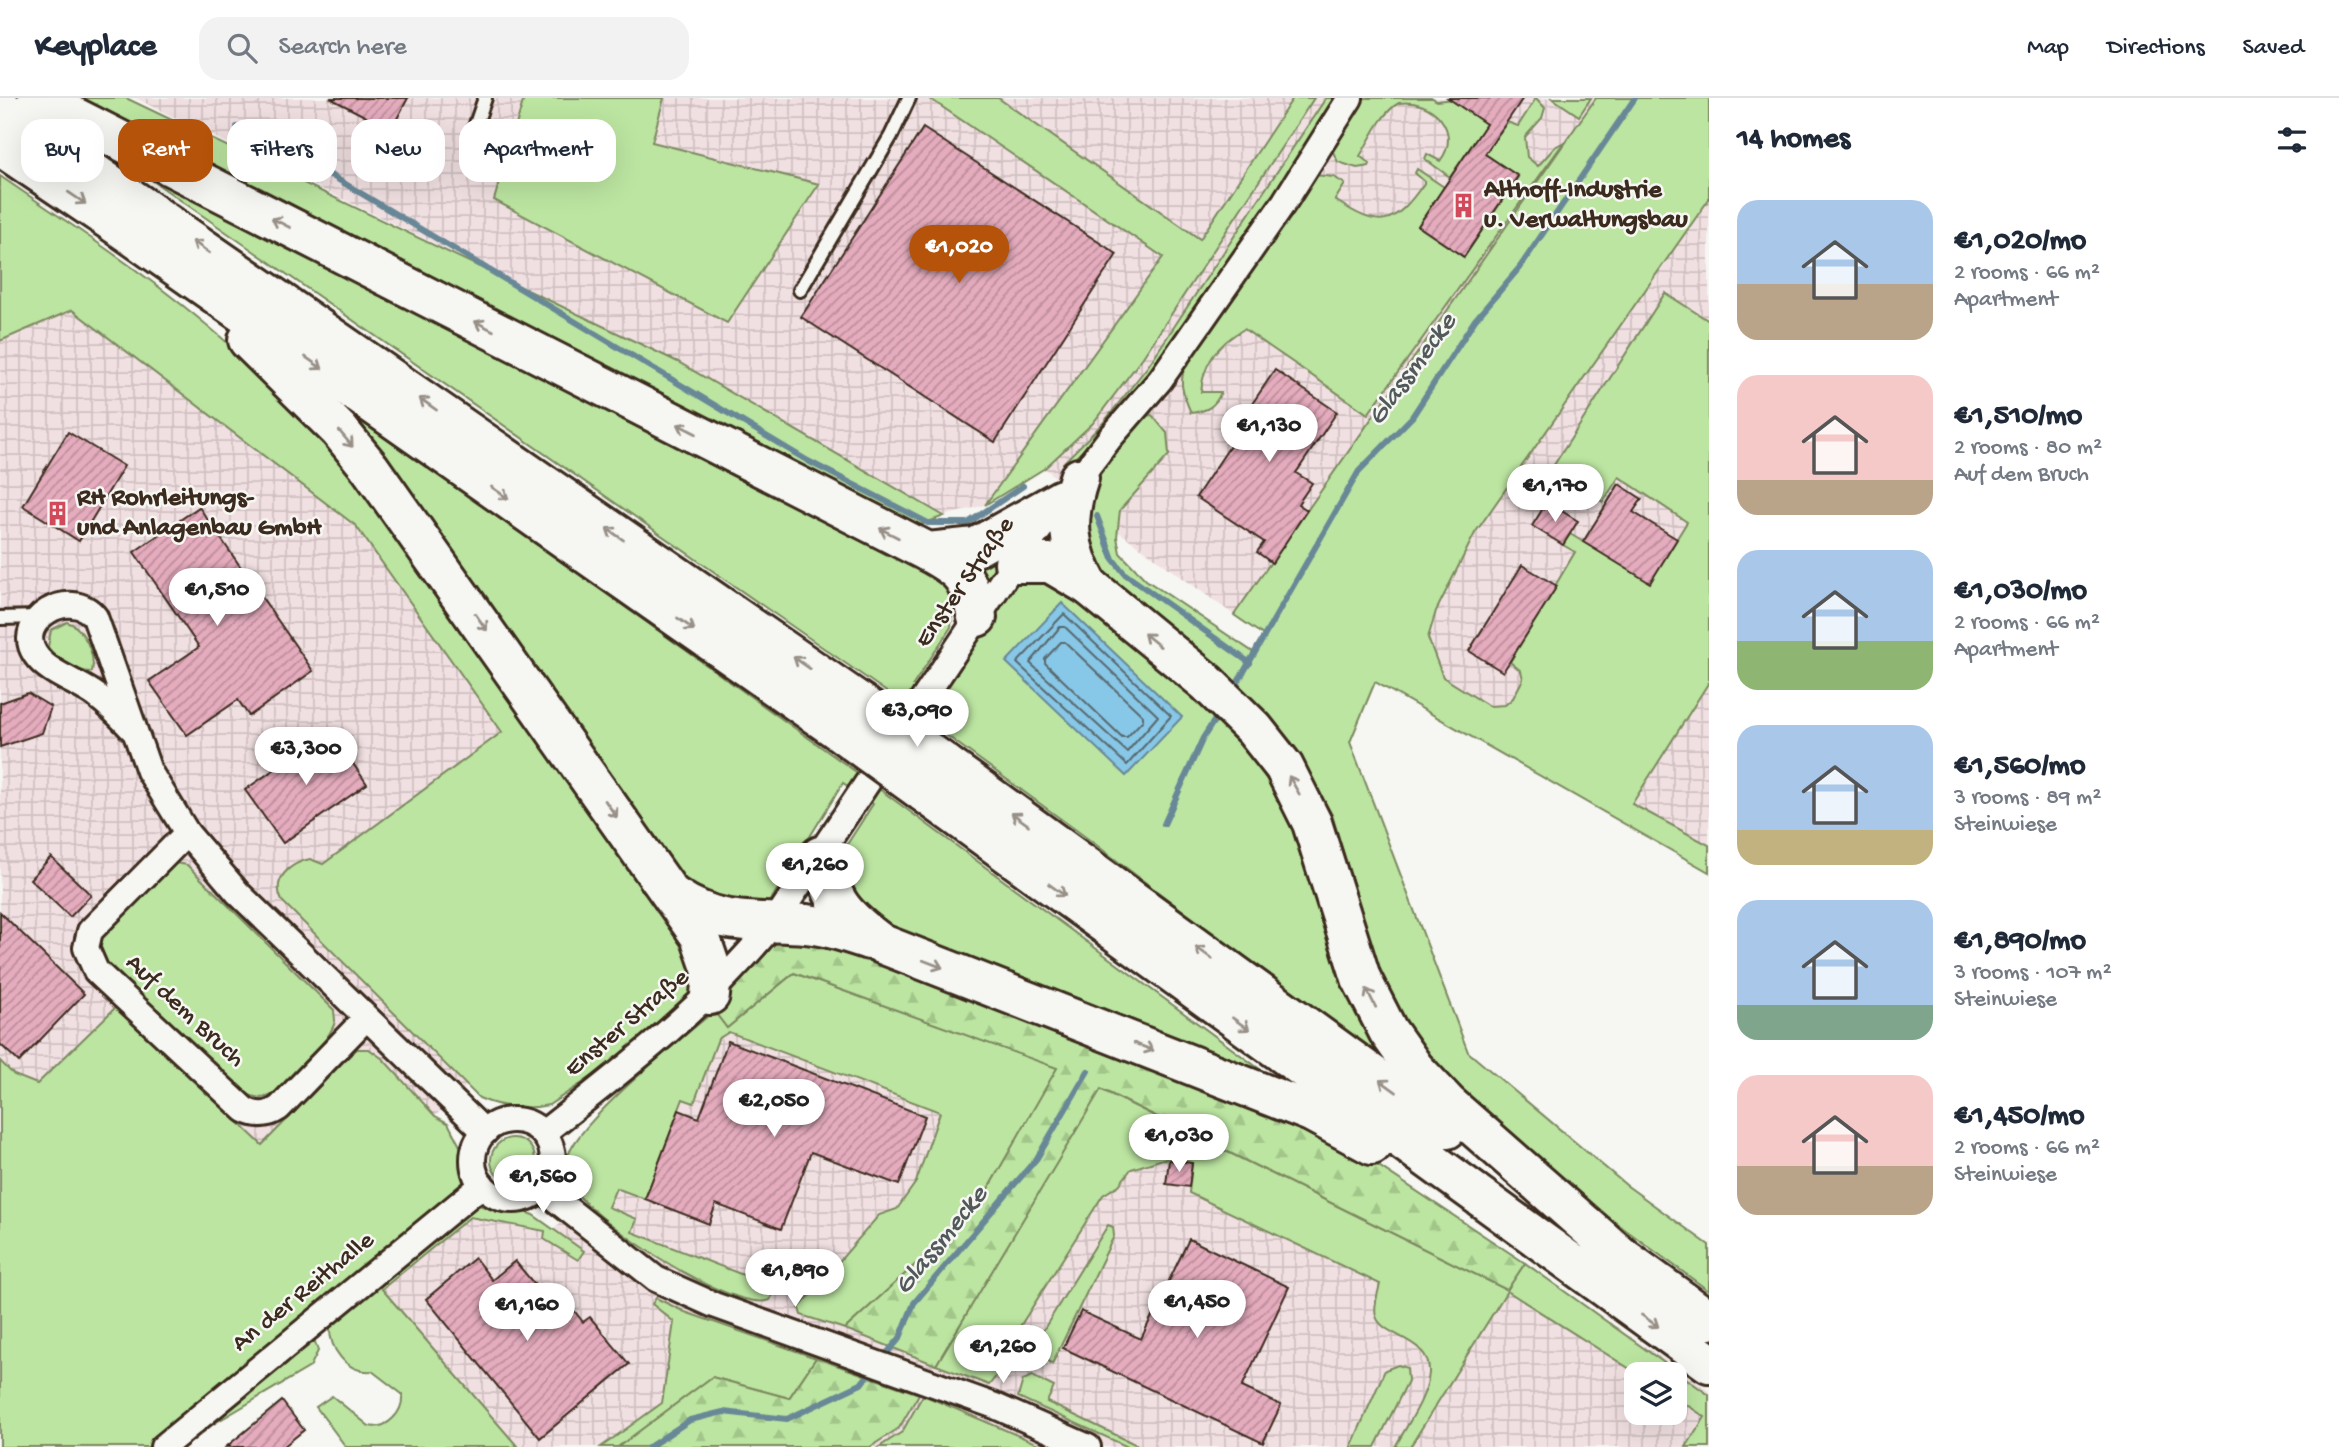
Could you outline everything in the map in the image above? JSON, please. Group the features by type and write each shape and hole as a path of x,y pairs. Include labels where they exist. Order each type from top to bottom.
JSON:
{"highway":[{"path":"37,98 928,552 964,575 971,588 977,617"},
{"path":"0,108 849,716 1608,1269"},
{"path":"0,146 849,716"},
{"path":"117,225 243,335 339,430 414,526 706,949 712,971 710,995"},
{"path":"928,552 976,547 1070,489"},
{"path":"1070,489 1069,535 1074,557 1089,586"},
{"path":"1014,563 1050,563 1089,586 1206,682 1272,750 1301,797 1325,860 1361,978 1402,1052 1448,1104 1608,1269 1709,1363"},
{"path":"820,856 828,883 843,913 881,944"},
{"path":"670,894 707,915 831,928 881,944 1311,1112 1709,1320"}],"street":[{"name":"Enster Straße","path":"543,1133 649,1049 710,995 773,924 1014,563 1180,353 1285,201 1350,98"},
{"path":"133,730 98,697 49,667 35,654 31,646 32,632 40,617 53,607 76,604 90,611 100,627 149,771 187,833 238,893 485,1132"},
{"name":"Auf dem Bruch","path":"187,833 90,931 86,948 96,971 172,1044 245,1110 253,1114 266,1114 279,1108 366,1017"},
{"path":"519,1120 532,1124 543,1133 554,1158 552,1172 541,1188 522,1199 508,1200 496,1196 482,1185 474,1167 474,1154 485,1132 495,1124 519,1120"},
{"name":"An der Reithalle","path":"163,1447 482,1185"},
{"path":"541,1188 656,1279 715,1305 899,1369 995,1406 1088,1447"}],"lane":[{"path":"478,119 485,98"},
{"path":"800,290 891,136 909,98"},
{"path":"0,618 40,617"}],"shaded area":[{"path":"135,98 524,98 518,119 459,119 459,182 499,182 494,200 543,182 616,182 616,155 652,142 664,98 1709,98 1709,872 1375,682 1234,615 1097,516 1045,468 985,505 944,516 678,362 308,182 337,182 337,119 227,119 227,143 213,136 213,119 178,119"},
{"path":"72,310 356,526 502,733 478,1080 466,1087 435,1116 434,1210 36,1084 14,1075 0,1061 0,341"},
{"path":"769,949 1118,1054 1365,1157 1525,1263 1667,1362 1624,1362 1624,1425 1687,1425 1687,1376 1709,1391 1709,1447 493,1447 365,1303 470,1217 546,1231 553,1229 584,1201 571,1186 567,1172 567,1160 575,1139 653,1063 714,1011"}],"green space":[{"path":"64,98 126,98 170,119 118,119 118,126"},
{"path":"524,98 664,98 652,142 819,184 727,323 494,200 499,182 616,182 616,119 518,119"},
{"path":"929,98 998,98 1200,239 1293,98 1314,98 1143,357 1093,423 1045,468 985,505 1163,257"},
{"path":"1326,98 1338,98 1212,290 1143,382 1106,426 1066,467 1063,463 1103,423 1148,366"},
{"path":"1364,98 1433,98 1436,101 1465,98 1500,132 1507,122 1518,126 1536,98 1545,108 1542,118 1525,137 1527,157 1538,166 1555,147 1564,142 1368,414 1244,329 1220,347 1205,371 1201,392 1221,392 1216,401 1206,409 1191,413 1182,387 1187,360 1314,175 1334,177 1345,184 1335,200 1351,210 1375,219 1385,219 1404,208 1425,182 1415,173 1417,169 1444,187 1418,226 1464,257 1518,177 1472,145 1450,177 1425,159 1427,154 1440,161 1448,139 1446,128 1433,111 1411,103 1399,103 1393,107 1377,127 1360,156 1369,166 1357,168 1338,162 1331,148"},
{"path":"1552,98 1591,98 1579,116"},
{"path":"1596,98 1709,98 1709,199 1475,533 1436,611 1428,638 1443,677 1489,706 1505,705 1513,698 1523,679 1521,671 1510,662 1575,552 1563,545 1570,534 1650,582 1687,522 1619,477 1603,502 1552,468 1665,293 1709,321 1709,682 1632,804 1709,845 1709,872 1375,682 1350,742 1468,1052 1626,1185 1709,1245 1709,1291 1518,1151 1404,1033 1376,960 1332,815 1292,744 1231,689 1111,591 1081,545 1088,481 1145,416 1152,415 1167,433 1169,455 1120,510 1117,537 1120,553 1146,580 1253,652 1263,635 1234,615"},
{"path":"213,140 227,146 227,182 213,174"},
{"path":"0,176 125,262 215,332 272,385 353,473 690,939 698,984 684,1003 650,1036 549,1105 514,1107 479,1098 282,901 279,893 281,879 289,868 310,859 323,864 502,732 356,526 72,310 0,341"},
{"path":"154,182 168,182 955,581 951,627 913,685 933,700 1013,583 1024,575 1051,573 1203,704 1261,769 1305,850 1393,1071 1091,841 901,702"},
{"path":"228,182 302,182 678,362 944,516 907,530"},
{"path":"303,377 852,769 1295,1095 886,934 844,899 837,860 873,804 843,783 769,903 725,909 677,882"},
{"path":"1017,537 982,587 969,567"},
{"path":"67,622 79,630 87,643 92,658 92,672 68,664 48,647 51,630"},
{"path":"169,865 187,865 334,1010 335,1021 332,1029 317,1051 286,1084 269,1096 259,1098 242,1092 104,963 98,946 100,938"},
{"path":"809,933 1118,1054 1365,1157 1525,1263 1507,1290 1101,1089 936,1365 845,1329 977,1208 1057,1068 794,973 727,1028 714,1011 769,949 785,936"},
{"path":"794,973 1058,1068 977,1208 845,1329 801,1315 799,1308 879,1215 897,1209 916,1182 940,1112 729,1032 718,1039 694,1103 683,1099 645,1199 616,1188 608,1207 637,1219 632,1232 769,1285 775,1271 781,1277 770,1300 752,1301 726,1293 665,1262 585,1202 569,1182 567,1171 567,1161 573,1146 587,1127 655,1061 714,1011 727,1028"},
{"path":"117,1006 262,1145 357,1049 369,1049 383,1059 435,1116 448,1123 461,1148 463,1184 459,1193 155,1447 0,1447 0,1061 14,1075 37,1084"},
{"path":"1100,1089 1507,1290 1525,1263 1663,1362 1624,1362 1624,1365 1507,1291 1410,1447 1395,1447 1421,1402 1429,1373 1428,1361 1415,1345 1380,1323 1375,1304 1380,1284 1189,1193 1192,1163 1163,1159 1131,1169 1119,1185 1103,1195 1014,1336 1001,1370 989,1385 936,1365"},
{"path":"513,1138 522,1139 529,1144 534,1151 534,1169 529,1176 522,1181 513,1182 504,1181 497,1176 492,1169 491,1160 492,1151 497,1144 504,1139"},
{"path":"471,1203 506,1213 525,1212 533,1215 584,1251 578,1260 544,1239 545,1231 470,1217 382,1289 518,1447 346,1447 316,1407 332,1396 369,1426 376,1427 388,1422 397,1413 402,1394 372,1371 354,1368 340,1357 332,1341 330,1323"},
{"path":"1108,1225 1113,1227 1114,1236 1052,1364 1038,1351 1039,1337"},
{"path":"656,1298 685,1312 816,1358 789,1398 712,1377 618,1447 601,1447 662,1403 674,1322 652,1304"},
{"path":"307,1339 315,1342 318,1351 310,1367 193,1436"},
{"path":"816,1358 919,1394 899,1428 870,1447 618,1447 712,1377 789,1398"},
{"path":"1398,1365 1407,1368 1408,1381 1375,1447 1351,1447 1385,1370"},
{"path":"1032,1376 1054,1387 1047,1402 1141,1447 1128,1447 1018,1397 1023,1380"},
{"path":"1687,1379 1709,1395 1709,1447 1686,1447 1705,1417 1687,1405"},
{"path":"923,1395 1045,1447 879,1447 902,1432"}],"water":[{"path":"1062,603 1182,717 1126,776 1006,662"}],"building":[{"path":"330,98 408,98 397,119 370,119"},
{"name":"Althoff-Industrie u. Verwaltungsbau","path":"1448,98 1523,98 1485,154 1518,176 1464,257 1418,226 1486,124"},
{"path":"923,128 1117,254 995,442 801,317"},
{"path":"1275,370 1337,412 1296,473 1312,483 1298,504 1307,510 1272,563 1257,552 1264,542 1196,497 1256,407 1252,404"},
{"path":"68,432 124,466 79,541 23,506"},
{"path":"1619,484 1642,499 1633,512 1677,539 1650,583 1583,542"},
{"path":"1547,502 1578,521 1563,545 1532,526"},
{"path":"199,507 313,671 249,716 238,700 187,735 149,681 199,647 134,552"},
{"path":"1522,565 1557,586 1503,672 1469,651"},
{"path":"28,693 51,707 42,733 0,747 0,703"},
{"path":"330,730 367,784 283,843 245,790"},
{"path":"51,857 91,895 70,917 30,879"},
{"path":"0,912 84,994 19,1062 0,1044"},
{"path":"728,1041 925,1116 899,1185 811,1152 781,1229 716,1204 709,1224 645,1199 679,1110 699,1118"},
{"path":"1169,1160 1192,1163 1189,1187 1166,1184"},
{"path":"1189,1239 1289,1287 1242,1387 1281,1405 1263,1443 1063,1348 1081,1311 1141,1339"},
{"path":"475,1258 492,1280 515,1261 554,1308 565,1299 583,1322 590,1317 629,1364 540,1438 426,1299"},
{"path":"282,1401 304,1430 283,1447 226,1447"}],"waterway":[{"name":"Glassmecke","path":"1234,689 1359,471 1412,417 1475,320 1520,267 1635,98"},
{"path":"337,179 808,461 928,523 968,523 1023,486"},
{"path":"1097,516 1113,559 1125,574 1250,663"},
{"name":"Glassmecke","path":"1164,824 1203,738 1219,713"},
{"name":"Glassmecke","path":"881,1360 900,1338 914,1303 1037,1158 1088,1071"},
{"name":"Glassmecke","path":"649,1447 690,1420 723,1412 787,1419 861,1384 874,1368"}],"place":[{"name":"Althoff-Industrie u. Verwaltungsbau","path":"1464,206"},
{"name":"RH Rohrleitungs- und Anlagenbau GmbH","path":"57,514"}]}
